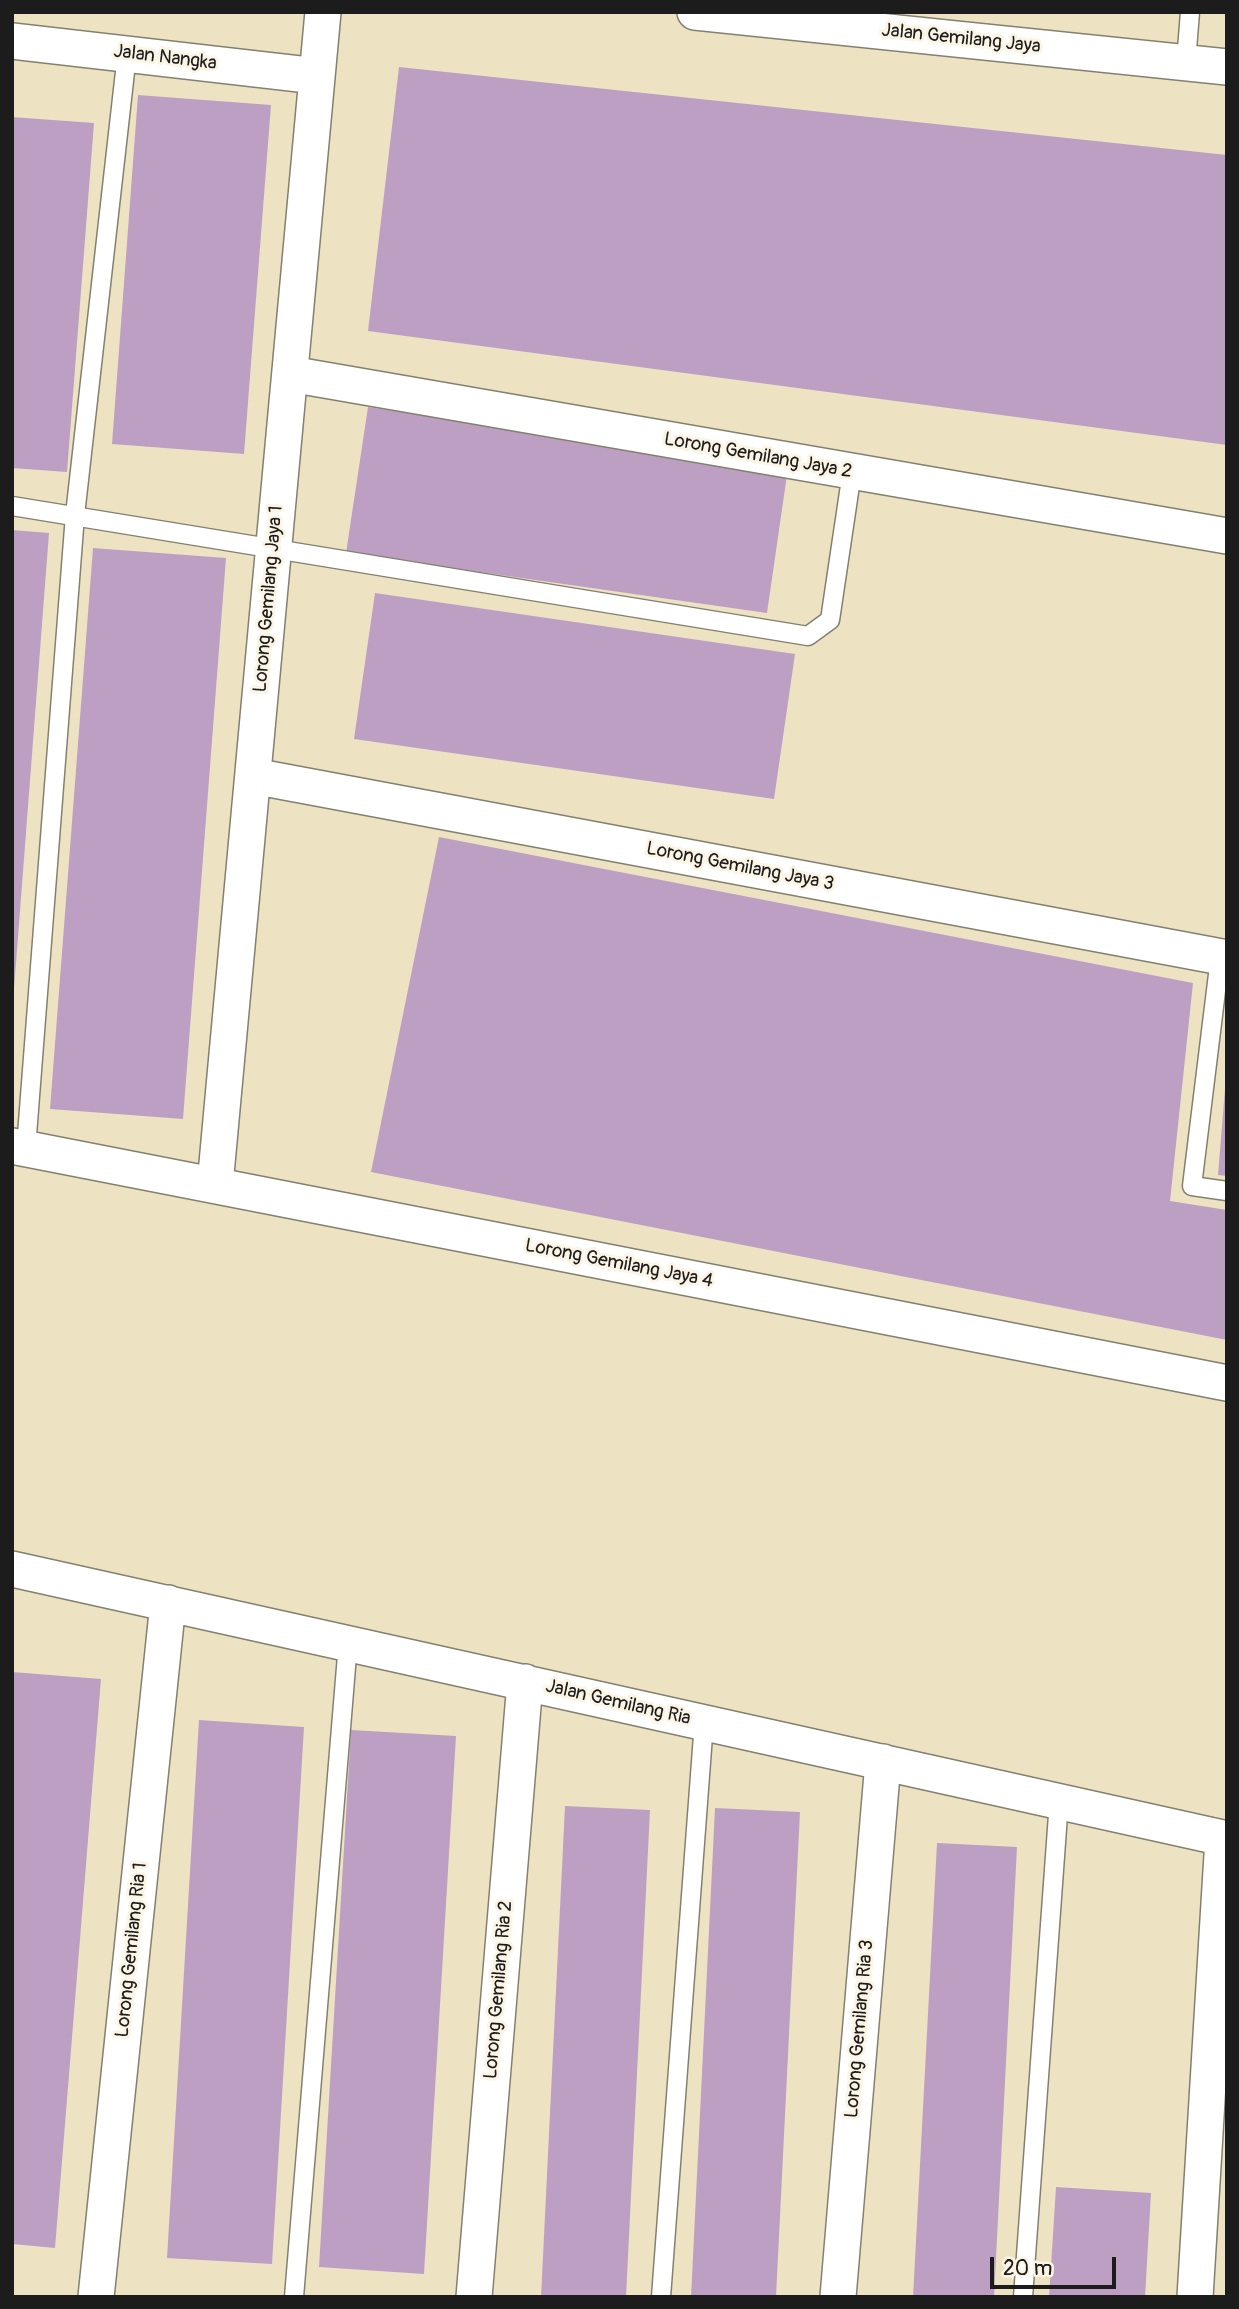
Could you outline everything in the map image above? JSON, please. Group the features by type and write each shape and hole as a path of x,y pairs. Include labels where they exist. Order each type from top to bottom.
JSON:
{"street":[{"name":"Lorong Gemilang Jaya 1","path":"215,1185 323,12"},
{"name":"Jalan Gemilang Jaya","path":"716,13 1227,66"},
{"name":"Jalan Nangka","path":"12,41 317,76"},
{"name":"Lorong Gemilang Jaya 2","path":"290,374 1227,536"},
{"name":"Lorong Gemilang Jaya 3","path":"253,776 1223,958"},
{"name":"Lorong Gemilang Jaya 4","path":"19,1147 1227,1382"},
{"name":"Jalan Gemilang Ria","path":"12,1569 1225,1836"},
{"name":"Lorong Gemilang Ria 1","path":"96,2297 168,1603"},
{"name":"Lorong Gemilang Ria 2","path":"474,2297 525,1682"},
{"name":"Lorong Gemilang Ria 3","path":"838,2297 883,1762"},
{"path":"1195,2297 1225,1836"}],"lane":[{"path":"1186,62 1190,12"},
{"path":"19,1147 75,516 127,54"},
{"path":"12,506 808,636 830,620 852,472"},
{"path":"1223,958 1192,1186 1227,1191"},
{"path":"294,2297 348,1643"},
{"path":"661,2297 704,1722"},
{"path":"1023,2297 1059,1801"}],"building":[{"path":"399,67 1227,155 1227,445 368,331"},
{"path":"138,95 271,105 244,454 112,444"},
{"path":"12,117 94,123 67,472 12,468"},
{"path":"368,407 788,468 767,613 346,553"},
{"path":"12,530 49,533 14,989 12,989"},
{"path":"93,548 226,558 183,1119 50,1109"},
{"path":"375,593 795,654 774,799 354,739"},
{"path":"439,837 1193,983 1170,1201 1227,1210 1227,1340 371,1172"},
{"path":"1227,1089 1227,1176 1218,1175"},
{"path":"12,1672 101,1679 55,2248 12,2244"},
{"path":"199,1720 304,1727 272,2264 167,2258"},
{"path":"351,1730 456,1736 424,2274 319,2267"},
{"path":"565,1806 650,1810 626,2297 541,2297"},
{"path":"715,1808 800,1812 776,2297 691,2297"},
{"path":"937,1843 1017,1847 994,2297 913,2297"},
{"path":"1056,2187 1151,2193 1145,2297 1049,2297"}]}
